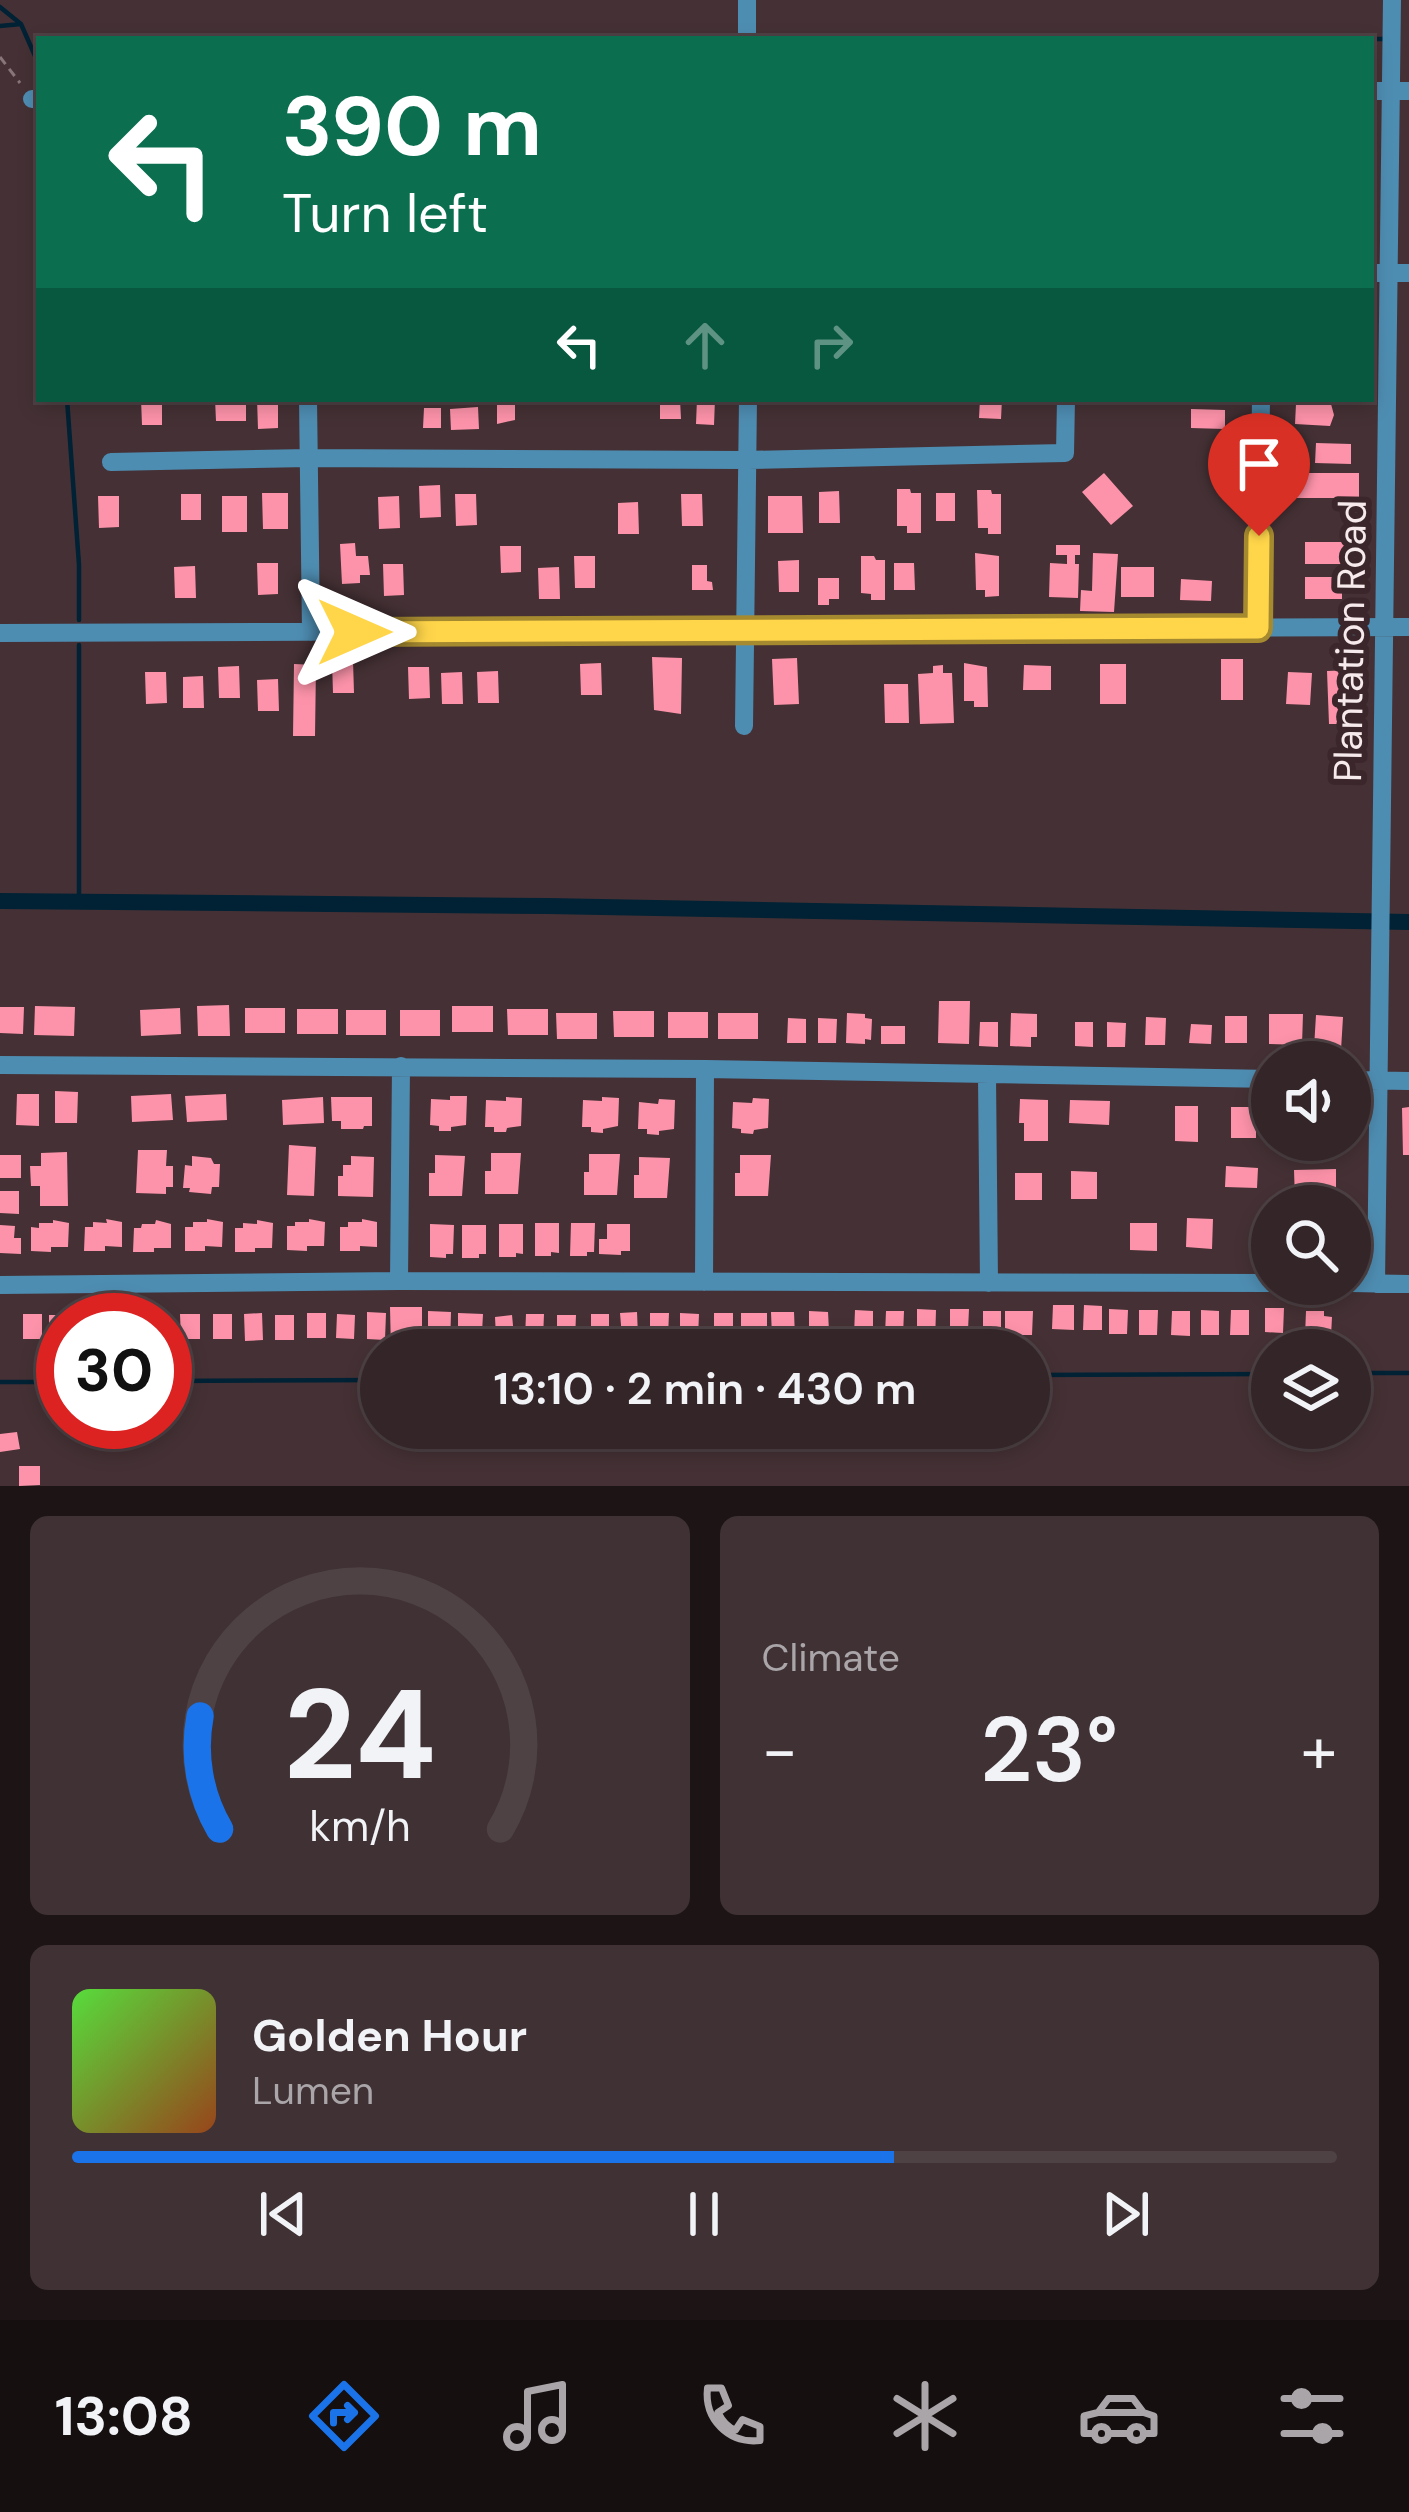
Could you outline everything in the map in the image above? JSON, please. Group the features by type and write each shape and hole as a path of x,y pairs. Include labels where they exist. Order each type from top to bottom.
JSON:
{"street":[{"path":"747,0 747,36"},
{"name":"Plantation Road","path":"1376,1284 1383,627 1380,273 1392,0"},
{"path":"1380,273 1409,273"},
{"path":"308,402 311,632"},
{"path":"744,726 748,402"},
{"path":"111,462 747,460 1065,453 1066,402"},
{"path":"1258,628 1261,402"},
{"path":"0,633 1409,628"},
{"path":"0,1065 705,1069 1251,1079"},
{"path":"399,1281 400,1066"},
{"path":"704,1282 705,1069"},
{"path":"987,1076 989,1282"},
{"path":"1371,1080 1409,1081"},
{"path":"0,1285 1251,1283"},
{"path":"1371,1284 1409,1284"}],"path":[{"path":"0,57 36,99"}],"building":[{"path":"141,402 162,402 162,425 142,425"},
{"path":"215,402 246,402 246,421 216,421"},
{"path":"257,402 278,402 278,428 258,429"},
{"path":"497,402 515,402 515,420 497,424"},
{"path":"660,402 680,402 681,419 660,419"},
{"path":"697,402 715,402 714,425 696,424"},
{"path":"980,402 1002,402 1001,419 979,418"},
{"path":"1296,404 1331,404 1330,426 1295,424"},
{"path":"478,407 479,429 451,430 450,409"},
{"path":"424,408 441,408 441,428 423,428"},
{"path":"1191,409 1225,410 1225,429 1191,428"},
{"path":"1316,443 1351,444 1351,464 1315,463"},
{"path":"1104,473 1133,506 1111,525 1082,492"},
{"path":"1293,473 1359,473 1359,498 1293,498"},
{"path":"440,485 441,517 420,518 419,486"},
{"path":"897,489 921,493 921,533 907,533 907,526 897,526"},
{"path":"977,490 1001,494 1001,534 978,528"},
{"path":"839,491 840,523 819,523 819,492"},
{"path":"262,493 288,493 288,529 263,529"},
{"path":"936,493 955,493 955,521 936,521"},
{"path":"181,494 201,494 201,520 181,520"},
{"path":"455,494 476,494 477,525 456,526"},
{"path":"681,494 702,494 703,526 682,526"},
{"path":"98,496 119,496 119,527 99,528"},
{"path":"222,496 247,496 247,532 222,532"},
{"path":"399,496 400,528 379,529 378,497"},
{"path":"768,496 802,496 803,533 768,533"},
{"path":"638,502 639,534 618,534 618,503"},
{"path":"1305,542 1344,542 1344,564 1305,564"},
{"path":"355,543 356,556 368,556 370,575 360,575 360,583 342,584 340,544"},
{"path":"1056,545 1080,545 1080,555 1075,555 1078,598 1049,597 1050,563 1067,564 1067,555 1056,555"},
{"path":"500,546 521,546 521,572 501,573"},
{"path":"975,553 999,556 999,596 985,597 985,590 976,590"},
{"path":"1093,553 1118,554 1114,612 1080,611 1081,590 1092,591"},
{"path":"574,556 595,556 595,588 575,588"},
{"path":"861,556 885,560 885,600 871,600 871,594 861,593"},
{"path":"799,560 799,592 779,592 778,561"},
{"path":"257,563 278,563 278,594 258,595"},
{"path":"894,563 914,563 915,590 894,590"},
{"path":"383,564 403,564 404,595 384,596"},
{"path":"692,565 707,565 707,581 712,582 713,590 692,590"},
{"path":"195,566 196,598 175,598 174,567"},
{"path":"559,567 560,599 539,599 538,568"},
{"path":"1121,567 1154,567 1154,597 1121,597"},
{"path":"1305,577 1342,577 1342,599 1305,599"},
{"path":"818,578 839,578 839,599 818,605"},
{"path":"1181,579 1212,581 1211,601 1180,600"},
{"path":"652,657 682,658 681,714 654,710"},
{"path":"797,658 799,704 774,705 772,659"},
{"path":"1221,659 1243,659 1243,700 1221,700"},
{"path":"353,661 354,693 333,693 332,662"},
{"path":"601,663 602,695 581,695 580,664"},
{"path":"964,663 987,667 988,707 964,701"},
{"path":"294,664 316,665 315,736 293,736"},
{"path":"1100,664 1126,664 1126,704 1100,704"},
{"path":"943,665 943,673 952,673 954,723 920,724 918,674 933,673 933,666"},
{"path":"1024,665 1051,666 1051,690 1023,690"},
{"path":"239,666 240,698 219,698 218,667"},
{"path":"408,667 429,667 430,698 409,699"},
{"path":"1353,670 1355,724 1329,724 1327,671"},
{"path":"498,671 499,703 478,703 477,672"},
{"path":"145,672 166,672 167,703 146,704"},
{"path":"462,672 463,704 442,704 441,673"},
{"path":"1288,672 1312,673 1310,705 1286,704"},
{"path":"203,676 204,708 183,708 183,677"},
{"path":"278,679 279,711 258,711 257,680"},
{"path":"884,684 908,684 909,723 885,723"},
{"path":"939,1001 970,1001 969,1044 938,1043"},
{"path":"229,1005 230,1036 198,1036 197,1006"},
{"path":"35,1006 75,1007 74,1036 34,1035"},
{"path":"452,1006 493,1006 493,1032 452,1032"},
{"path":"0,1007 24,1007 23,1034 0,1033"},
{"path":"180,1008 181,1034 141,1036 140,1010"},
{"path":"245,1008 285,1008 285,1033 245,1033"},
{"path":"297,1009 338,1009 338,1034 297,1034"},
{"path":"507,1009 548,1009 548,1035 508,1035"},
{"path":"346,1010 386,1010 386,1035 346,1035"},
{"path":"400,1010 440,1010 440,1036 400,1036"},
{"path":"613,1011 654,1011 654,1037 614,1037"},
{"path":"668,1012 708,1012 708,1038 668,1038"},
{"path":"556,1013 597,1013 597,1039 557,1039"},
{"path":"718,1013 758,1013 758,1039 718,1039"},
{"path":"847,1013 872,1019 871,1040 846,1043"},
{"path":"1011,1013 1037,1014 1037,1037 1031,1037 1031,1047 1010,1046"},
{"path":"1269,1014 1303,1014 1302,1041 1269,1041"},
{"path":"1316,1015 1343,1017 1342,1041 1314,1041"},
{"path":"1225,1016 1247,1016 1247,1043 1225,1043"},
{"path":"1146,1017 1166,1018 1165,1045 1145,1045"},
{"path":"788,1018 806,1019 806,1043 787,1043"},
{"path":"818,1018 837,1019 836,1043 818,1043"},
{"path":"980,1022 998,1022 998,1047 979,1046"},
{"path":"1075,1022 1093,1022 1093,1047 1075,1046"},
{"path":"1107,1022 1126,1023 1125,1047 1107,1047"},
{"path":"1191,1024 1212,1025 1211,1044 1189,1043"},
{"path":"881,1026 905,1026 905,1044 881,1044"},
{"path":"55,1091 78,1092 77,1123 55,1123"},
{"path":"17,1094 39,1094 39,1126 16,1125"},
{"path":"171,1094 173,1120 132,1122 131,1096"},
{"path":"226,1094 227,1120 187,1122 185,1096"},
{"path":"450,1096 467,1096 466,1125 439,1131 439,1126 430,1125 431,1099 450,1100"},
{"path":"323,1097 324,1123 283,1125 282,1100"},
{"path":"331,1097 372,1097 372,1126 341,1129 341,1121 332,1121"},
{"path":"506,1097 522,1098 521,1126 494,1132 494,1127 485,1127 486,1100 506,1101"},
{"path":"602,1097 619,1098 618,1126 591,1132 591,1127 582,1127 583,1100 602,1101"},
{"path":"753,1098 769,1099 768,1128 741,1133 732,1128 733,1102 752,1103"},
{"path":"659,1099 675,1100 674,1129 647,1134 647,1129 638,1129 639,1102 658,1104"},
{"path":"1020,1099 1048,1100 1048,1141 1024,1141"},
{"path":"1070,1100 1110,1101 1109,1125 1069,1123"},
{"path":"1175,1106 1198,1106 1198,1142 1175,1141"},
{"path":"1231,1107 1251,1107 1251,1138 1231,1138"},
{"path":"1409,1107 1409,1155 1403,1155 1402,1108"},
{"path":"289,1145 316,1147 314,1196 287,1195"},
{"path":"138,1150 167,1150 173,1187 166,1187 166,1194 136,1193"},
{"path":"67,1152 68,1206 40,1206 40,1186 31,1186 30,1166 41,1166 41,1153"},
{"path":"491,1153 521,1153 518,1194 485,1194"},
{"path":"589,1154 620,1154 617,1195 584,1195"},
{"path":"0,1155 21,1155 21,1178 0,1178"},
{"path":"435,1155 465,1156 462,1196 429,1196"},
{"path":"740,1155 771,1155 768,1196 735,1196"},
{"path":"192,1156 220,1164 219,1187 212,1187 211,1194 183,1188 185,1165 192,1166"},
{"path":"351,1156 374,1157 373,1197 338,1196 338,1176 343,1176 343,1165 351,1165"},
{"path":"639,1157 670,1158 667,1198 634,1198"},
{"path":"1226,1166 1258,1168 1257,1185 1225,1187"},
{"path":"1336,1169 1336,1185 1294,1185 1294,1170"},
{"path":"1071,1171 1097,1172 1097,1199 1071,1199"},
{"path":"1015,1173 1042,1173 1042,1200 1015,1200"},
{"path":"0,1191 19,1191 19,1214 0,1213"},
{"path":"1187,1218 1213,1219 1212,1249 1186,1247"},
{"path":"106,1219 122,1222 122,1247 84,1251 85,1227 107,1223"},
{"path":"207,1219 223,1222 222,1247 185,1251 185,1227"},
{"path":"309,1219 325,1222 324,1246 287,1250 287,1226"},
{"path":"362,1219 377,1222 377,1247 340,1251 340,1227"},
{"path":"53,1220 69,1223 68,1247 31,1251 31,1227"},
{"path":"156,1220 171,1224 171,1248 133,1252 134,1228"},
{"path":"257,1220 273,1223 272,1248 235,1252 235,1228 257,1224"},
{"path":"535,1223 559,1223 559,1253 535,1256"},
{"path":"571,1223 595,1223 594,1252 570,1256"},
{"path":"1130,1223 1157,1223 1157,1251 1130,1250"},
{"path":"430,1224 454,1225 453,1254 430,1257"},
{"path":"499,1224 523,1224 523,1254 499,1257"},
{"path":"607,1224 630,1224 630,1251 599,1254 599,1239 607,1239"},
{"path":"0,1225 15,1226 21,1254 0,1253"},
{"path":"462,1225 486,1225 486,1254 462,1258"},
{"path":"1053,1305 1074,1305 1074,1330 1052,1329"},
{"path":"1084,1305 1102,1306 1102,1330 1083,1330"},
{"path":"390,1307 422,1307 422,1329 391,1329"},
{"path":"1265,1308 1284,1308 1283,1329 1265,1329"},
{"path":"917,1309 936,1310 935,1329 917,1329"},
{"path":"950,1309 969,1309 968,1329 950,1329"},
{"path":"1109,1309 1128,1310 1127,1334 1109,1334"},
{"path":"855,1310 873,1311 873,1329 854,1329"},
{"path":"1139,1310 1158,1310 1157,1335 1139,1335"},
{"path":"1201,1310 1219,1311 1219,1335 1201,1335"},
{"path":"1231,1310 1249,1310 1249,1335 1230,1335"},
{"path":"428,1311 451,1312 451,1329 428,1329"},
{"path":"809,1311 828,1312 829,1329 809,1329"},
{"path":"886,1311 904,1311 903,1329 885,1329"},
{"path":"983,1311 1001,1311 1001,1329 983,1329"},
{"path":"1005,1311 1033,1311 1032,1329 1005,1329"},
{"path":"1172,1311 1190,1311 1190,1336 1171,1335"},
{"path":"1306,1311 1324,1311 1324,1316 1332,1317 1331,1329 1305,1329"},
{"path":"367,1312 386,1313 385,1329 367,1329"},
{"path":"637,1312 638,1329 621,1329 620,1313"},
{"path":"771,1312 794,1312 795,1329 772,1329"},
{"path":"262,1313 263,1340 245,1341 244,1314"},
{"path":"307,1313 326,1313 326,1338 307,1338"},
{"path":"458,1313 483,1314 482,1329 458,1329"},
{"path":"650,1313 669,1313 668,1329 650,1329"},
{"path":"680,1313 699,1314 698,1329 680,1329"},
{"path":"714,1313 733,1313 733,1329 714,1329"},
{"path":"741,1313 767,1313 767,1329 741,1329"},
{"path":"23,1314 36,1314 36,1339 23,1339"},
{"path":"192,1314 200,1314 200,1339 192,1339"},
{"path":"213,1314 232,1314 232,1339 213,1339"},
{"path":"337,1314 355,1315 354,1339 336,1338"},
{"path":"526,1314 544,1314 543,1329 525,1329"},
{"path":"591,1314 609,1314 609,1329 591,1329"},
{"path":"275,1315 294,1315 294,1340 275,1340"},
{"path":"512,1315 513,1329 496,1329 495,1317"},
{"path":"557,1315 576,1315 575,1329 557,1329"},
{"path":"17,1432 20,1449 0,1452 0,1434"},
{"path":"19,1466 40,1466 40,1485 19,1486"}],"waterway":[{"path":"0,7 21,24 36,58"},
{"path":"0,26 21,24"},
{"path":"1374,39 1385,39"},
{"path":"67,402 79,620"},
{"path":"79,645 79,902"},
{"path":"0,901 1409,922"},
{"path":"1371,1373 1409,1373"},
{"path":"1050,1375 1251,1374"},
{"path":"192,1381 360,1380"},
{"path":"0,1382 36,1382"}],"route":[{"path":"354,632 1258,628 1259,536"}]}
